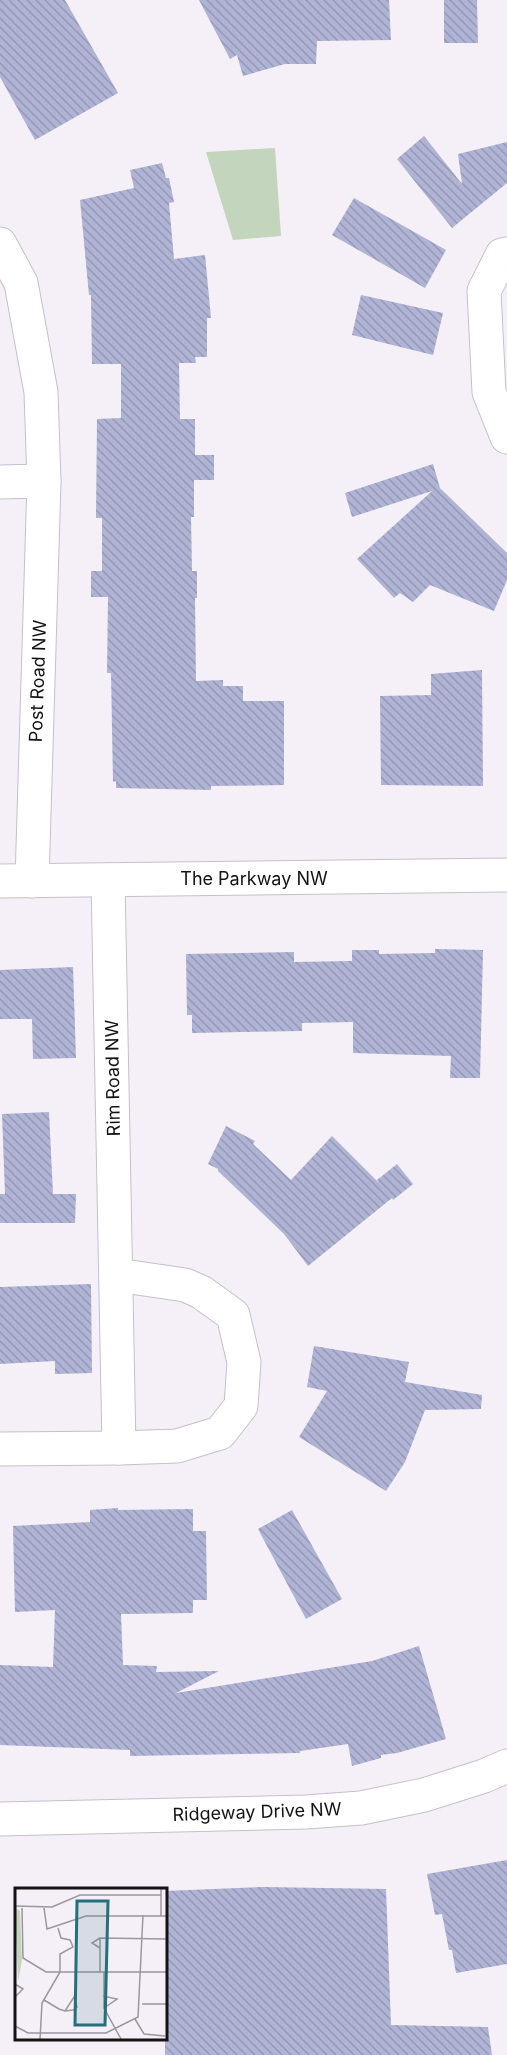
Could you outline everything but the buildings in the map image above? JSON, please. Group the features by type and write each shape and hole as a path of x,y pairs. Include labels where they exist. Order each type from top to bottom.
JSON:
{"street":[{"name":"Post Road NW","path":"0,244 10,289 41,392 44,481 32,881"},
{"path":"507,254 502,255 484,291 489,392 507,437"},
{"path":"0,482 44,481"},
{"name":"The Parkway NW","path":"0,881 507,875"},
{"name":"Rim Road NW","path":"108,880 119,1448"},
{"path":"0,1449 177,1446 220,1433 241,1406 244,1362 233,1315 201,1292 185,1284 117,1275"},
{"name":"Ridgeway Drive NW","path":"0,1819 306,1812 361,1808 424,1795 484,1776 507,1766"}],"green space":[{"path":"275,148 281,236 233,240 206,152"}]}
